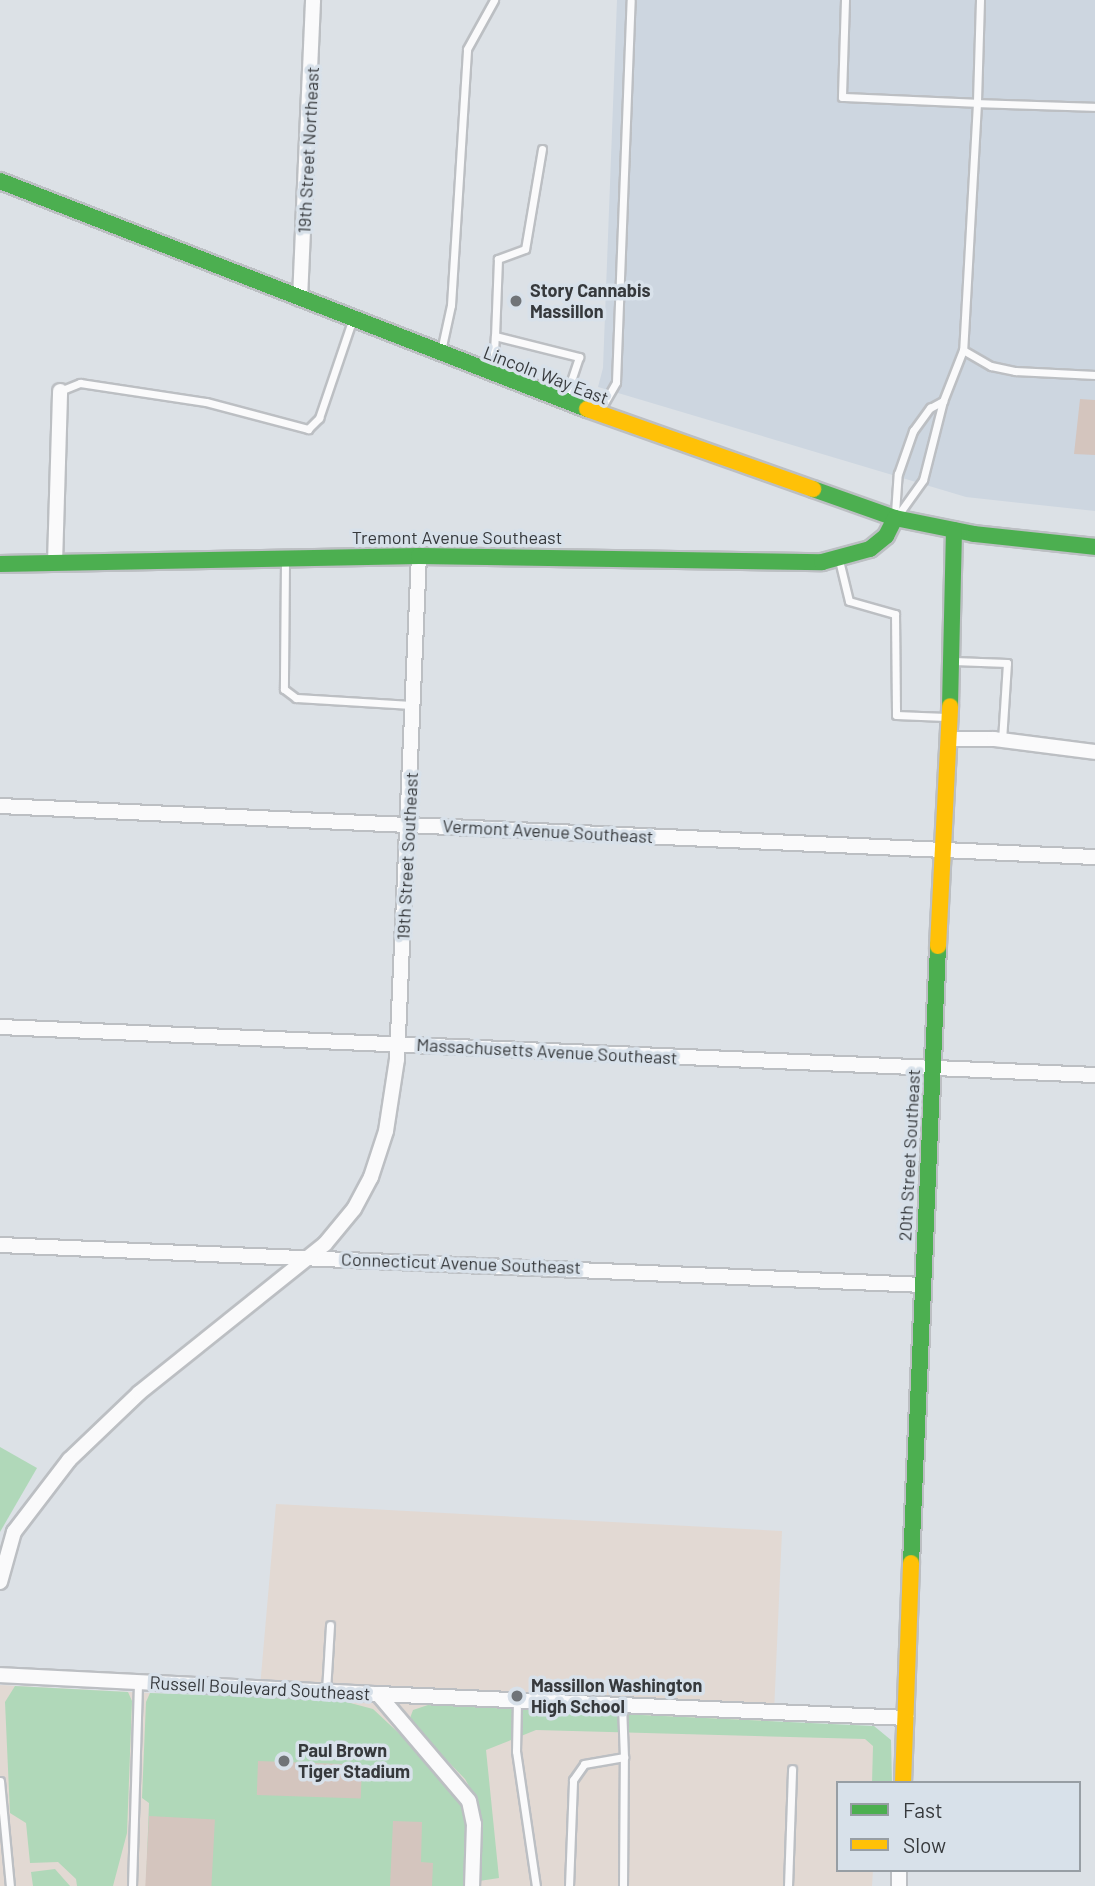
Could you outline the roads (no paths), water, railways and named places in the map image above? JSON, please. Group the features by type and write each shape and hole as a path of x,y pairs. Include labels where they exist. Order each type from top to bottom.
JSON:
{"street":[{"name":"19th Street Northeast","path":"300,299 313,0"},
{"name":"Lincoln Way East","path":"0,181 597,416 895,518 954,530 1095,547"},
{"path":"55,563 60,391"},
{"name":"Tremont Avenue Southeast","path":"0,564 419,556 839,559 879,542 895,518"},
{"name":"20th Street Southeast","path":"903,1781 922,1284 953,661 954,530"},
{"name":"19th Street Southeast","path":"310,1257 354,1209 379,1155 398,1045 419,556"},
{"path":"949,739 1002,740 1095,752"},
{"name":"Vermont Avenue Southeast","path":"0,806 1095,857"},
{"name":"Massachusetts Avenue Southeast","path":"0,1027 1095,1075"},
{"name":"Connecticut Avenue Southeast","path":"0,1245 922,1284"},
{"path":"0,1583 3,1547 25,1513 94,1434 184,1355 310,1257"},
{"name":"Russell Boulevard Southeast","path":"0,1675 378,1694 469,1801 474,1824 472,1886"},
{"path":"378,1694 906,1718"}],"lane":[{"path":"441,356 451,304 467,50 494,0"},
{"path":"597,416 616,382 632,0"},
{"path":"845,0 842,97 1095,107"},
{"path":"895,518 923,480 943,401 963,350 969,315 980,0"},
{"path":"492,376 498,259 525,249 542,149"},
{"path":"60,391 80,383 206,402 308,429 319,418 352,320"},
{"path":"495,336 579,357 563,403"},
{"path":"963,350 991,366 1015,371 1095,374"},
{"path":"895,518 898,474 913,431 930,408 943,401"},
{"path":"285,558 284,689 296,698 413,705"},
{"path":"839,559 849,601 895,614 896,715 950,717"},
{"path":"953,661 1007,663 1002,740"},
{"path":"326,1691 330,1625"},
{"path":"132,1886 138,1681"},
{"path":"517,1700 516,1751 536,1886"},
{"path":"622,1704 623,1886"},
{"path":"569,1886 573,1780 584,1763 624,1757"},
{"path":"788,1886 792,1769"},
{"path":"0,1781 10,1886"}],"place":[{"name":"Story Cannabis Massillon","path":"516,301"},
{"name":"Massillon Washington High School","path":"517,1696"},
{"name":"Paul Brown Tiger Stadium","path":"284,1761"}]}
